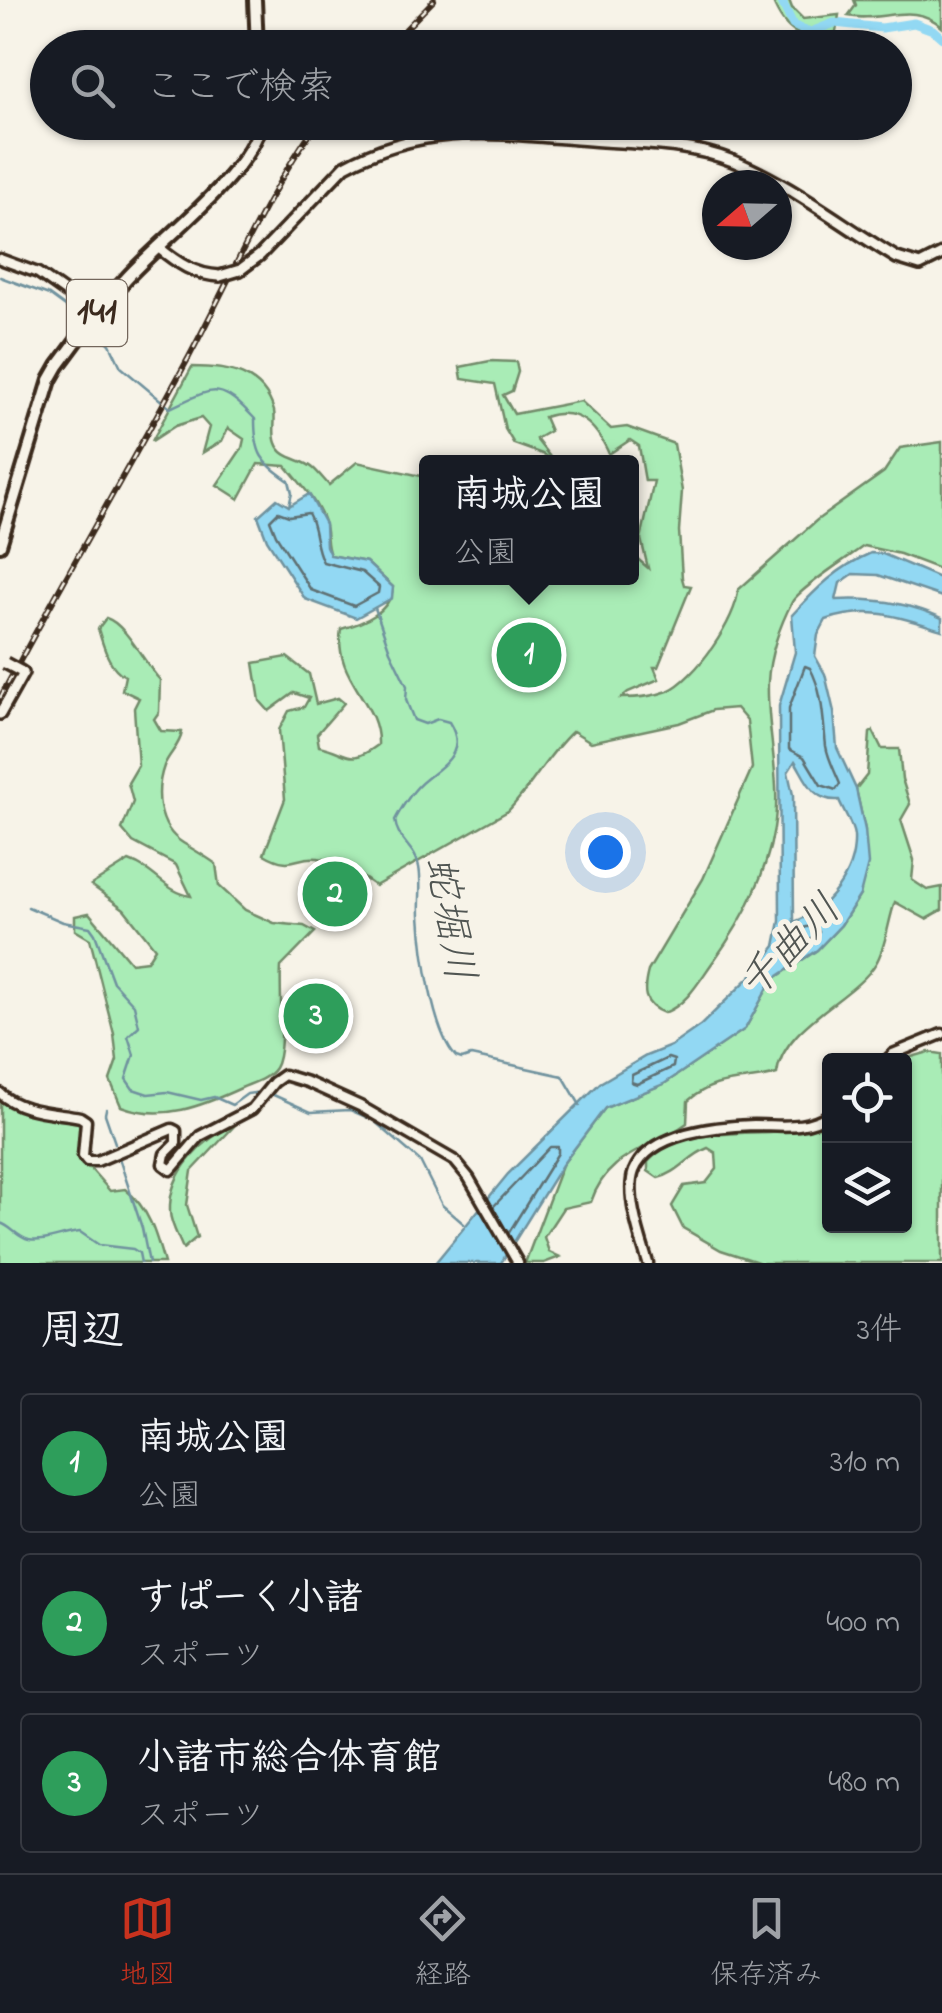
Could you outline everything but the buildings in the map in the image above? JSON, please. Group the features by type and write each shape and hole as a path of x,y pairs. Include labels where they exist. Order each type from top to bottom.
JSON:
{"highway":[{"path":"255,0 256,30"},
{"name":"141","path":"0,545 50,380 96,314 237,168 255,140"}],"main road":[{"path":"158,248 186,268 207,276 240,270 260,255 345,166 416,140"},
{"path":"598,140 707,152 753,170 897,258 920,265 942,254"},
{"path":"0,259 38,273 96,314"},
{"path":"0,714 24,673 2,661"},
{"path":"895,1053 942,1034"},
{"path":"0,1093 20,1106 80,1117 86,1122 86,1161 97,1161 172,1129 177,1139 163,1164 175,1169 191,1144 252,1109 274,1082 284,1076 307,1082 360,1106 456,1162 517,1260"},
{"path":"648,1263 632,1201 632,1181 635,1169 653,1149 673,1139 718,1128 804,1125 822,1117"}],"green space":[{"path":"772,0 789,0 803,19 839,15 836,30 792,30"},
{"path":"854,0 942,0 942,27 920,15 848,16 856,5"},
{"path":"490,361 516,362 518,372 512,391 503,395 514,414 581,401 611,429 627,427 674,444 682,491 682,578 684,585 691,586 658,667 654,667 659,679 621,698 657,694 679,684 723,632 738,590 817,520 884,472 900,448 942,442 942,570 864,546 792,602 776,641 769,672 776,810 765,864 726,944 687,997 664,1013 652,1006 646,996 648,971 703,879 752,768 747,721 736,708 713,710 679,723 591,742 573,731 508,811 375,886 326,860 288,862 264,854 285,799 279,730 289,711 304,707 309,698 294,693 269,711 260,701 254,663 287,657 309,674 316,704 338,698 344,703 317,734 319,746 354,757 368,752 378,745 377,729 344,662 341,629 381,610 393,587 366,562 330,555 321,514 286,466 258,464 239,499 217,485 244,439 228,428 222,441 202,453 209,427 201,418 175,426 152,441 192,367 242,374 269,398 279,449 313,468 329,485 357,462 419,475 419,585 639,585 639,560 648,568 641,539 654,481 645,481 639,446 630,440 609,454 592,427 567,414 544,417 550,431 536,439 549,455 514,444 505,429 495,384 462,379 460,367"},
{"path":"106,618 128,636 160,680 159,712 154,719 161,731 182,732 164,766 160,786 160,808 168,828 216,864 219,886 245,910 274,923 304,926 315,932 281,967 280,1048 275,1068 260,1080 182,1110 152,1112 121,1106 110,1080 117,1060 114,1034 90,939 75,930 75,916 89,913 131,963 147,961 155,948 124,909 91,885 129,861 174,890 191,896 176,865 133,842 122,829 133,802 128,783 138,766 134,708 139,698 122,690 125,676 114,667 105,649 98,629"},
{"path":"873,731 882,749 899,749 910,804 901,820 914,860 912,880 927,890 942,887 942,910 926,919 895,902 876,963 792,1041 777,1074 710,1087 688,1101 687,1123 619,1162 598,1185 591,1202 563,1208 544,1237 549,1252 560,1257 544,1263 525,1263 562,1165 605,1108 664,1084 745,1029 772,980 817,950 841,925 860,895 865,830 856,789 867,775"},
{"path":"327,987 336,988 331,1044 294,1038 301,990 326,994"},
{"path":"929,1052 942,1054 942,1263 761,1263 721,1250 683,1228 672,1206 684,1186 706,1183 717,1169 716,1153 708,1148 658,1178 648,1171 648,1162 667,1147 690,1139 792,1130 822,1121 822,1233 912,1233 912,1057"},
{"path":"0,1096 27,1112 79,1121 82,1130 77,1153 110,1191 125,1189 140,1204 164,1263 0,1263"},
{"path":"238,1122 192,1171 187,1205 197,1237 183,1249 170,1216 175,1183 201,1147"}],"water":[{"path":"309,494 325,524 330,555 366,562 393,587 392,598 356,618 305,599 267,540 258,516 277,499 289,506"},
{"name":"千曲川","path":"871,553 883,554 942,579 942,597 878,575 853,574 840,583 836,600 903,605 942,618 942,630 884,614 857,613 826,620 818,635 815,656 825,674 837,748 856,789 865,830 868,864 860,895 841,925 817,950 772,980 745,1029 664,1084 605,1108 562,1165 501,1263 435,1263 508,1174 600,1083 671,1046 701,1025 753,974 775,946 780,921 779,706 795,652 792,615 828,580","holes":["795,761 817,793 839,800 854,836 850,864 837,889 818,909 794,922 793,795 788,772"]}],"waterway":[{"path":"781,0 793,25 803,30"},
{"path":"816,30 834,23 882,28 914,23 942,38"},
{"name":"蛇堀川","path":"0,277 49,295 86,322"},
{"name":"蛇堀川","path":"92,327 110,344 121,367 170,408 216,391 243,407 255,419 256,441 262,456 289,481 289,506"},
{"name":"蛇堀川","path":"375,608 407,686 406,700 414,720 425,724 438,719 449,722 456,741 452,756 416,789 395,820 419,867 423,948 441,1029 456,1057 471,1056 563,1076 580,1105"},
{"path":"28,907 63,922 90,927 95,934 113,982 134,1005 139,1026 128,1036 134,1055 126,1079 133,1089 201,1100 214,1097 232,1105 247,1094 261,1092"},
{"path":"269,1093 311,1112 350,1110 373,1120 420,1161 442,1205 464,1224"},
{"path":"106,1109 115,1143"},
{"path":"119,1158 149,1263"},
{"path":"0,1223 29,1240 80,1232 99,1245 133,1249 139,1253 141,1263"}],"railway":[{"path":"405,30 434,0"},
{"path":"0,698 305,140"}],"place":[{"name":"南城公園","path":"529,655"},
{"name":"すぱーく小諸","path":"335,894"},
{"name":"小諸市総合体育館","path":"316,1016"}]}
